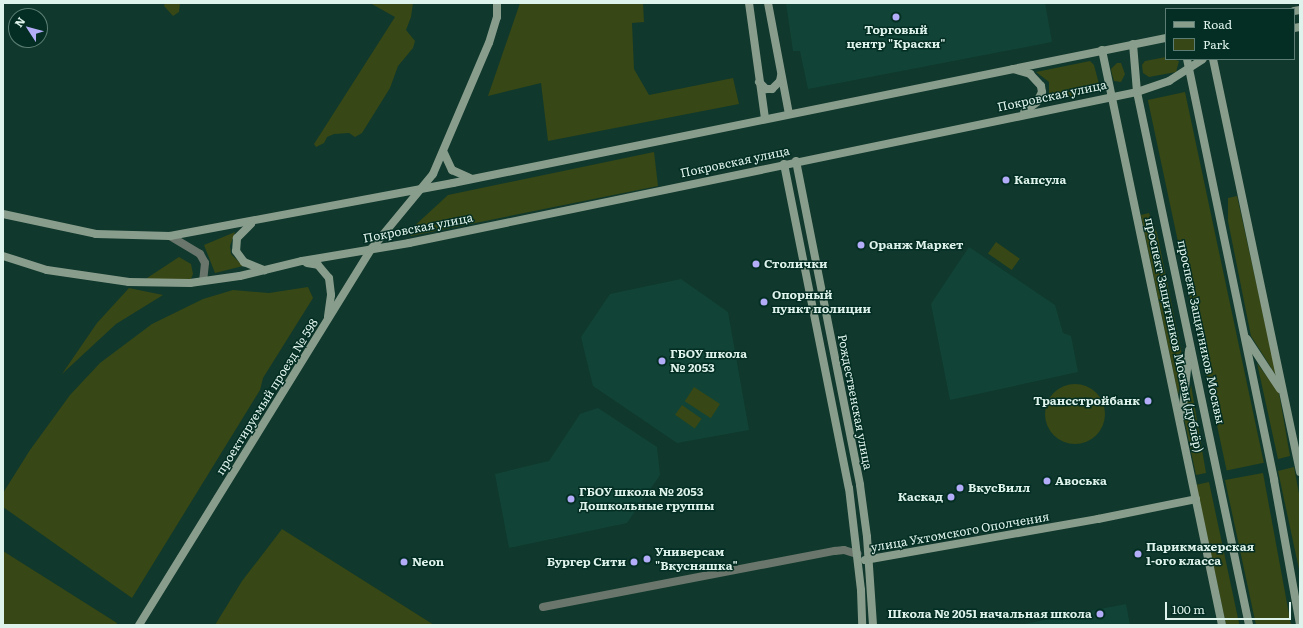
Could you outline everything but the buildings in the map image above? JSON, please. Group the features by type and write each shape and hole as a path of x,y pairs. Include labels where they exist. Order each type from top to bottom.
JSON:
{"street":[{"name":"проектируемый проезд № 598","path":"139,625 326,325 372,248 424,188 444,153 489,43 497,16 497,3"},
{"path":"749,3 765,118"},
{"path":"768,3 789,114"},
{"path":"3,214 15,218 96,234 170,236 478,178 765,118 1165,38"},
{"name":"проспект Защитников Москвы","path":"1133,44 1137,92 1250,625"},
{"name":"проспект Защитников Москвы (дублёр)","path":"1102,50 1181,421 1222,625"},
{"path":"1188,60 1274,480 1300,625"},
{"name":"Покровская улица","path":"21,262 85,277 129,282 190,283 203,281 372,248 409,243 1016,115 1137,92 1169,81 1189,70 1203,60"},
{"path":"1213,60 1300,472"},
{"path":"1006,69 1018,69 1030,74 1041,86 1042,92 1037,102 1016,115"},
{"path":"759,82 766,89 772,89 780,81 781,74"},
{"path":"444,153 452,170 463,176 478,178"},
{"name":"Рождественская улица","path":"796,161 850,434 869,561 873,625"},
{"name":"Рождественская улица","path":"784,164 849,488 857,554 862,625"},
{"path":"3,211 15,218"},
{"path":"259,220 240,233 235,247 240,259 264,270"},
{"path":"170,236 200,254 205,263 203,281"},
{"path":"3,256 21,262"},
{"path":"3,260 21,262"},
{"path":"302,261 318,265 329,278 331,295 326,325"},
{"path":"1243,334 1283,393"},
{"path":"1181,421 1189,372 1190,337"},
{"name":"улица Ухтомского Ополчения","path":"542,607 835,551 844,550 857,554 862,559 869,561 1196,499"}],"shaded area":[{"path":"786,3 1045,3 1052,42 808,89 800,51 793,51"},
{"path":"969,247 1055,305 1063,333 1071,336 1078,372 950,400 931,304"},
{"name":"ГБОУ школа № 2053","path":"681,279 728,312 749,430 677,443 593,386 581,337 610,294"},
{"name":"ГБОУ школа № 2053 Дошкольные группы","path":"598,408 657,447 660,475 627,523 509,548 495,474 549,461 580,414"},
{"name":"Школа № 2051 начальная школа","path":"1126,604 1130,625 1019,625"}],"green space":[{"path":"165,3 180,3 179,12 173,16 164,6"},
{"path":"370,3 413,3 411,17 406,30 415,41 413,48 398,66 390,88 362,133 355,137 349,133 334,134 327,137 324,143 316,147 314,144 395,17"},
{"path":"520,3 643,3 644,22 632,23 634,69 649,95 733,78 739,104 548,141 541,83 488,96"},
{"path":"1165,57 1165,60 1179,61 1176,72 1149,77 1143,73 1142,65 1145,61"},
{"path":"1090,61 1094,65 1100,88 1098,91 1044,102 1049,94 1049,82 1036,72"},
{"path":"1117,63 1121,63 1125,74 1121,82 1114,81 1112,74 1111,69"},
{"path":"1185,92 1264,463 1227,471 1148,100"},
{"path":"654,152 658,186 411,236 410,230 448,195"},
{"path":"1237,196 1277,377 1251,336 1228,221 1228,198"},
{"path":"1149,213 1157,233 1182,355 1183,371 1178,395 1141,215"},
{"path":"235,232 230,246 231,254 243,266 215,273 204,245"},
{"path":"996,242 1020,259 1012,270 988,253"},
{"path":"179,257 191,264 193,274 190,281 144,280"},
{"path":"308,287 313,298 263,378 260,390 132,598 3,507 3,493 30,450 70,395 100,363 152,324 203,299 233,290 269,293"},
{"path":"129,288 163,295 116,324 62,374 97,323"},
{"path":"1257,363 1279,393 1290,456 1278,459"},
{"path":"1075,384 1092,389 1100,397 1105,414 1100,431 1092,439 1075,444 1058,439 1050,431 1045,414 1050,397 1058,389"},
{"path":"1191,385 1206,473 1196,475 1184,418"},
{"path":"694,387 720,404 711,418 685,401"},
{"path":"682,405 702,419 695,429 675,415"},
{"path":"1294,467 1300,499 1300,574 1278,471"},
{"path":"1263,473 1291,625 1256,625 1225,480"},
{"path":"1209,482 1239,625 1226,625 1196,485"},
{"path":"282,529 434,625 215,625 242,581"},
{"path":"3,551 117,623 116,625 3,625"}],"place":[{"name":"Торговый центр \"Краски\"","path":"896,17"},
{"name":"Капсула","path":"1006,180"},
{"name":"Оранж Маркет","path":"861,245"},
{"name":"Столички","path":"756,264"},
{"name":"Опорный пункт полиции","path":"764,302"},
{"name":"ГБОУ школа № 2053","path":"662,361"},
{"name":"Трансстройбанк","path":"1148,401"},
{"name":"Авоська","path":"1047,481"},
{"name":"ВкусВилл","path":"960,488"},
{"name":"Каскад","path":"951,497"},
{"name":"ГБОУ школа № 2053 Дошкольные группы","path":"571,499"},
{"name":"Парикмахерская 1-ого класса","path":"1138,554"},
{"name":"Универсам \"Вкусняшка\"","path":"647,559"},
{"name":"Neon","path":"404,562"},
{"name":"Бургер Сити","path":"634,562"},
{"name":"Школа № 2051 начальная школа","path":"1100,614"}]}
